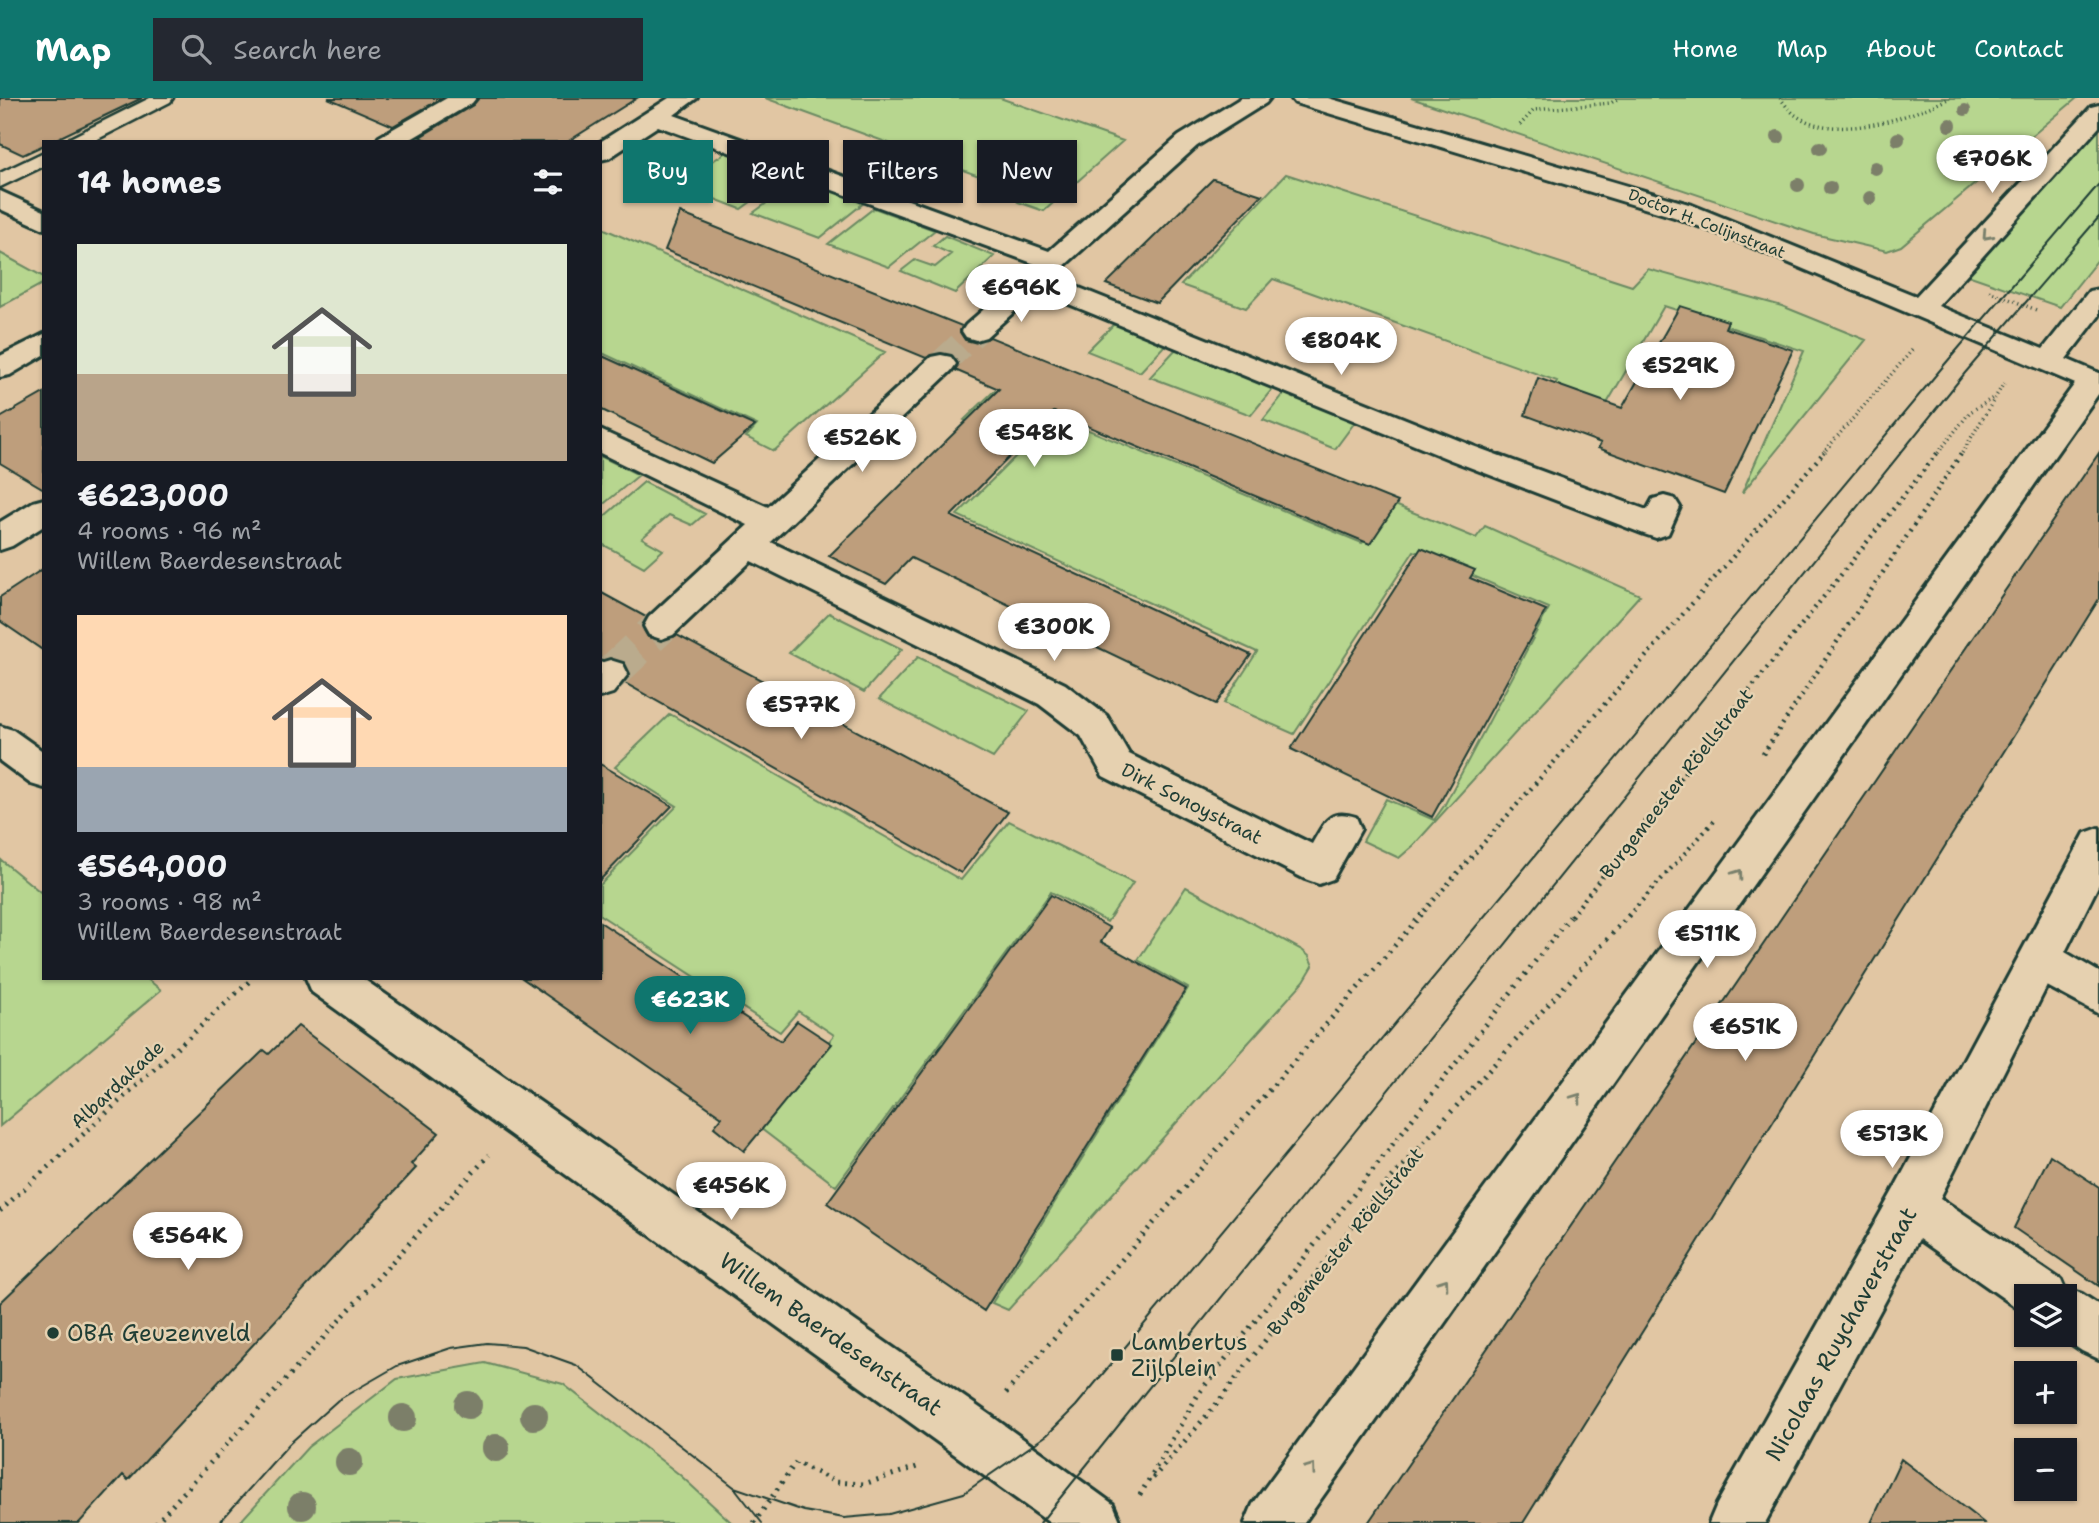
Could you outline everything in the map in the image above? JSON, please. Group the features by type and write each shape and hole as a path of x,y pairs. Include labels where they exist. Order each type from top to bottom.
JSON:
{"street":[{"path":"391,140 464,98"},
{"path":"602,152 685,98"},
{"path":"976,331 1188,141 1258,98"},
{"name":"Doctor H. Colijnstraat","path":"1303,98 1684,211 2096,382"},
{"path":"1920,309 2099,112"},
{"path":"656,117 1043,270 1462,453 1656,526 1664,507"},
{"path":"0,199 42,219"},
{"path":"2048,363 2099,297"},
{"path":"0,368 42,344"},
{"path":"662,626 941,364"},
{"path":"1272,1523 2096,382"},
{"path":"602,441 760,534"},
{"path":"0,538 42,511"},
{"name":"Dirk Sonoystraat","path":"760,534 1052,694 1094,726 1116,765 1319,867 1342,829"},
{"path":"0,741 42,772"},
{"name":"Nicolaas Ruychaverstraat","path":"1736,1523 1911,1206 2099,845"},
{"path":"2039,959 2099,994"},
{"name":"Willem Baerdesenstraat","path":"330,980 972,1433 1094,1523"},
{"path":"1911,1206 2025,1284"},
{"path":"2077,1319 2099,1334"}],"lane":[{"path":"81,140 164,98"},
{"path":"0,181 42,159"}],"path":[{"path":"1520,126 1534,110 1611,103 1619,98"},
{"path":"1780,98 1792,113 1802,119 1829,127 1906,117 1950,98"},
{"path":"1950,275 2076,326"},
{"path":"754,1523 796,1462 835,1482 864,1485 918,1467 972,1433 1919,343"},
{"name":"Burgemeester Röellstraat","path":"1762,755 1977,430 1993,398 2007,380"},
{"name":"Burgemeester Röellstraat","path":"1722,812 1377,1194 1215,1406 1146,1486 1199,1393 1427,1097 1970,412 1993,398"},
{"name":"Albardakade","path":"0,1211 251,980"},
{"path":"156,1523 523,1117"}],"green space":[{"path":"765,98 1000,98 1123,141 1077,182 1077,140 977,140 977,175 963,170 963,140 880,140"},
{"path":"1411,98 2077,98 1901,246 1887,251 1814,234"},
{"path":"2099,117 2099,258 2060,307 1959,272"},
{"path":"727,152 727,203 749,203 741,209 713,198 713,161"},
{"path":"1286,174 1632,286 1648,269 1782,306 1866,340 1742,493 1804,351 1664,306 1592,429 1541,411 1557,381 1273,279 1246,308 1181,285"},
{"path":"829,188 843,194 843,203 864,203 820,238 753,213 767,203 829,203"},
{"path":"1021,203 1053,203 1044,211"},
{"path":"874,208 935,230 889,267 828,244"},
{"path":"602,228 885,352 774,451 746,437 757,425 602,353"},
{"path":"945,236 994,256 955,293 901,271 915,260 935,267 951,254 933,246"},
{"path":"0,253 42,276 42,284 0,307"},
{"path":"1114,324 1166,344 1140,372 1087,351"},
{"path":"1176,349 1274,387 1251,415 1150,377"},
{"path":"1287,390 1358,418 1335,449 1263,420"},
{"path":"994,391 1362,543 1395,505 1476,538 1485,526 1640,595 1414,845 1399,858 1363,841 1386,799 1434,820 1444,806 1549,608 1414,551 1294,734 1224,703 1257,652 957,515 1024,448 964,420"},
{"path":"602,457 639,475 602,505"},
{"path":"644,482 705,514 692,525 669,515 642,538 663,550 644,567 602,544 602,518"},
{"path":"829,613 902,649 864,692 789,653"},
{"path":"918,657 1029,711 993,758 879,699"},
{"path":"670,714 961,880 1009,821 1133,883 1107,922 1051,892 836,1186 760,1128 834,1035 798,1011 780,1032 602,916 602,883 677,806 615,767"},
{"path":"0,859 42,893 42,980 148,980 161,990 0,1126"},
{"path":"1186,887 1302,950 1309,956 1313,966 1304,981 1008,1310 992,1303 1188,988 1138,960"},
{"path":"485,1363 563,1384 680,1475 732,1523 239,1523 308,1447 397,1379"}],"building":[{"path":"0,98 142,98 54,140 42,140 42,146 23,155 0,144"},
{"path":"328,98 442,98 393,126"},
{"path":"479,98 637,98 570,140 427,140 420,137 473,105"},
{"path":"1213,179 1262,195 1157,303 1106,284"},
{"path":"680,213 962,326 960,332 965,340 977,343 990,337 1398,502 1370,544 1054,412 951,516 1251,655 1216,704 911,558 886,584 829,556 999,389 955,370 959,364 952,354 940,352 926,358 665,250"},
{"path":"1680,306 1728,321 1725,328 1793,350 1724,494 1598,448 1601,443 1525,415 1538,378 1622,408"},
{"path":"602,356 755,426 712,463 602,410"},
{"path":"42,394 42,488 0,463 0,418"},
{"path":"2099,453 2099,599 1523,1523 1368,1523"},
{"path":"1421,548 1475,570 1470,578 1546,610 1432,817 1291,749"},
{"path":"42,569 42,650 0,621 0,597"},
{"path":"602,593 646,617 642,627 648,637 662,641 677,635 1008,812 961,873 625,683 630,673 625,663 611,657 602,659"},
{"path":"602,765 672,806 602,878"},
{"path":"1051,895 1110,928 1101,942 1186,989 984,1311 827,1203"},
{"path":"602,923 781,1041 797,1021 832,1044 744,1151 714,1127 722,1117 525,980 602,980"},
{"path":"298,1026 439,1133 411,1164 416,1168 128,1480 123,1475 79,1523 0,1523 0,1303 264,1050 269,1054"},
{"path":"2050,1155 2099,1187 2099,1286 2014,1228"},
{"path":"1901,1459 1984,1523 1871,1523"}],"tunnel":[{"path":"941,364 976,331"},
{"path":"610,674 661,626"}],"tram line":[{"path":"734,1487 804,1511 844,1518 889,1514 964,1493 1047,1435 1076,1406 1945,364 2099,184"},
{"path":"1040,1523 1965,373 2099,217"},
{"path":"219,1523 289,1444 338,1400 397,1366 451,1348 487,1343 523,1346 576,1365 734,1487"},
{"path":"734,1487 762,1523"}],"place":[{"name":"OBA Geuzenveld","path":"53,1333"},
{"name":"Lambertus Zijlplein","path":"1117,1355"}]}
